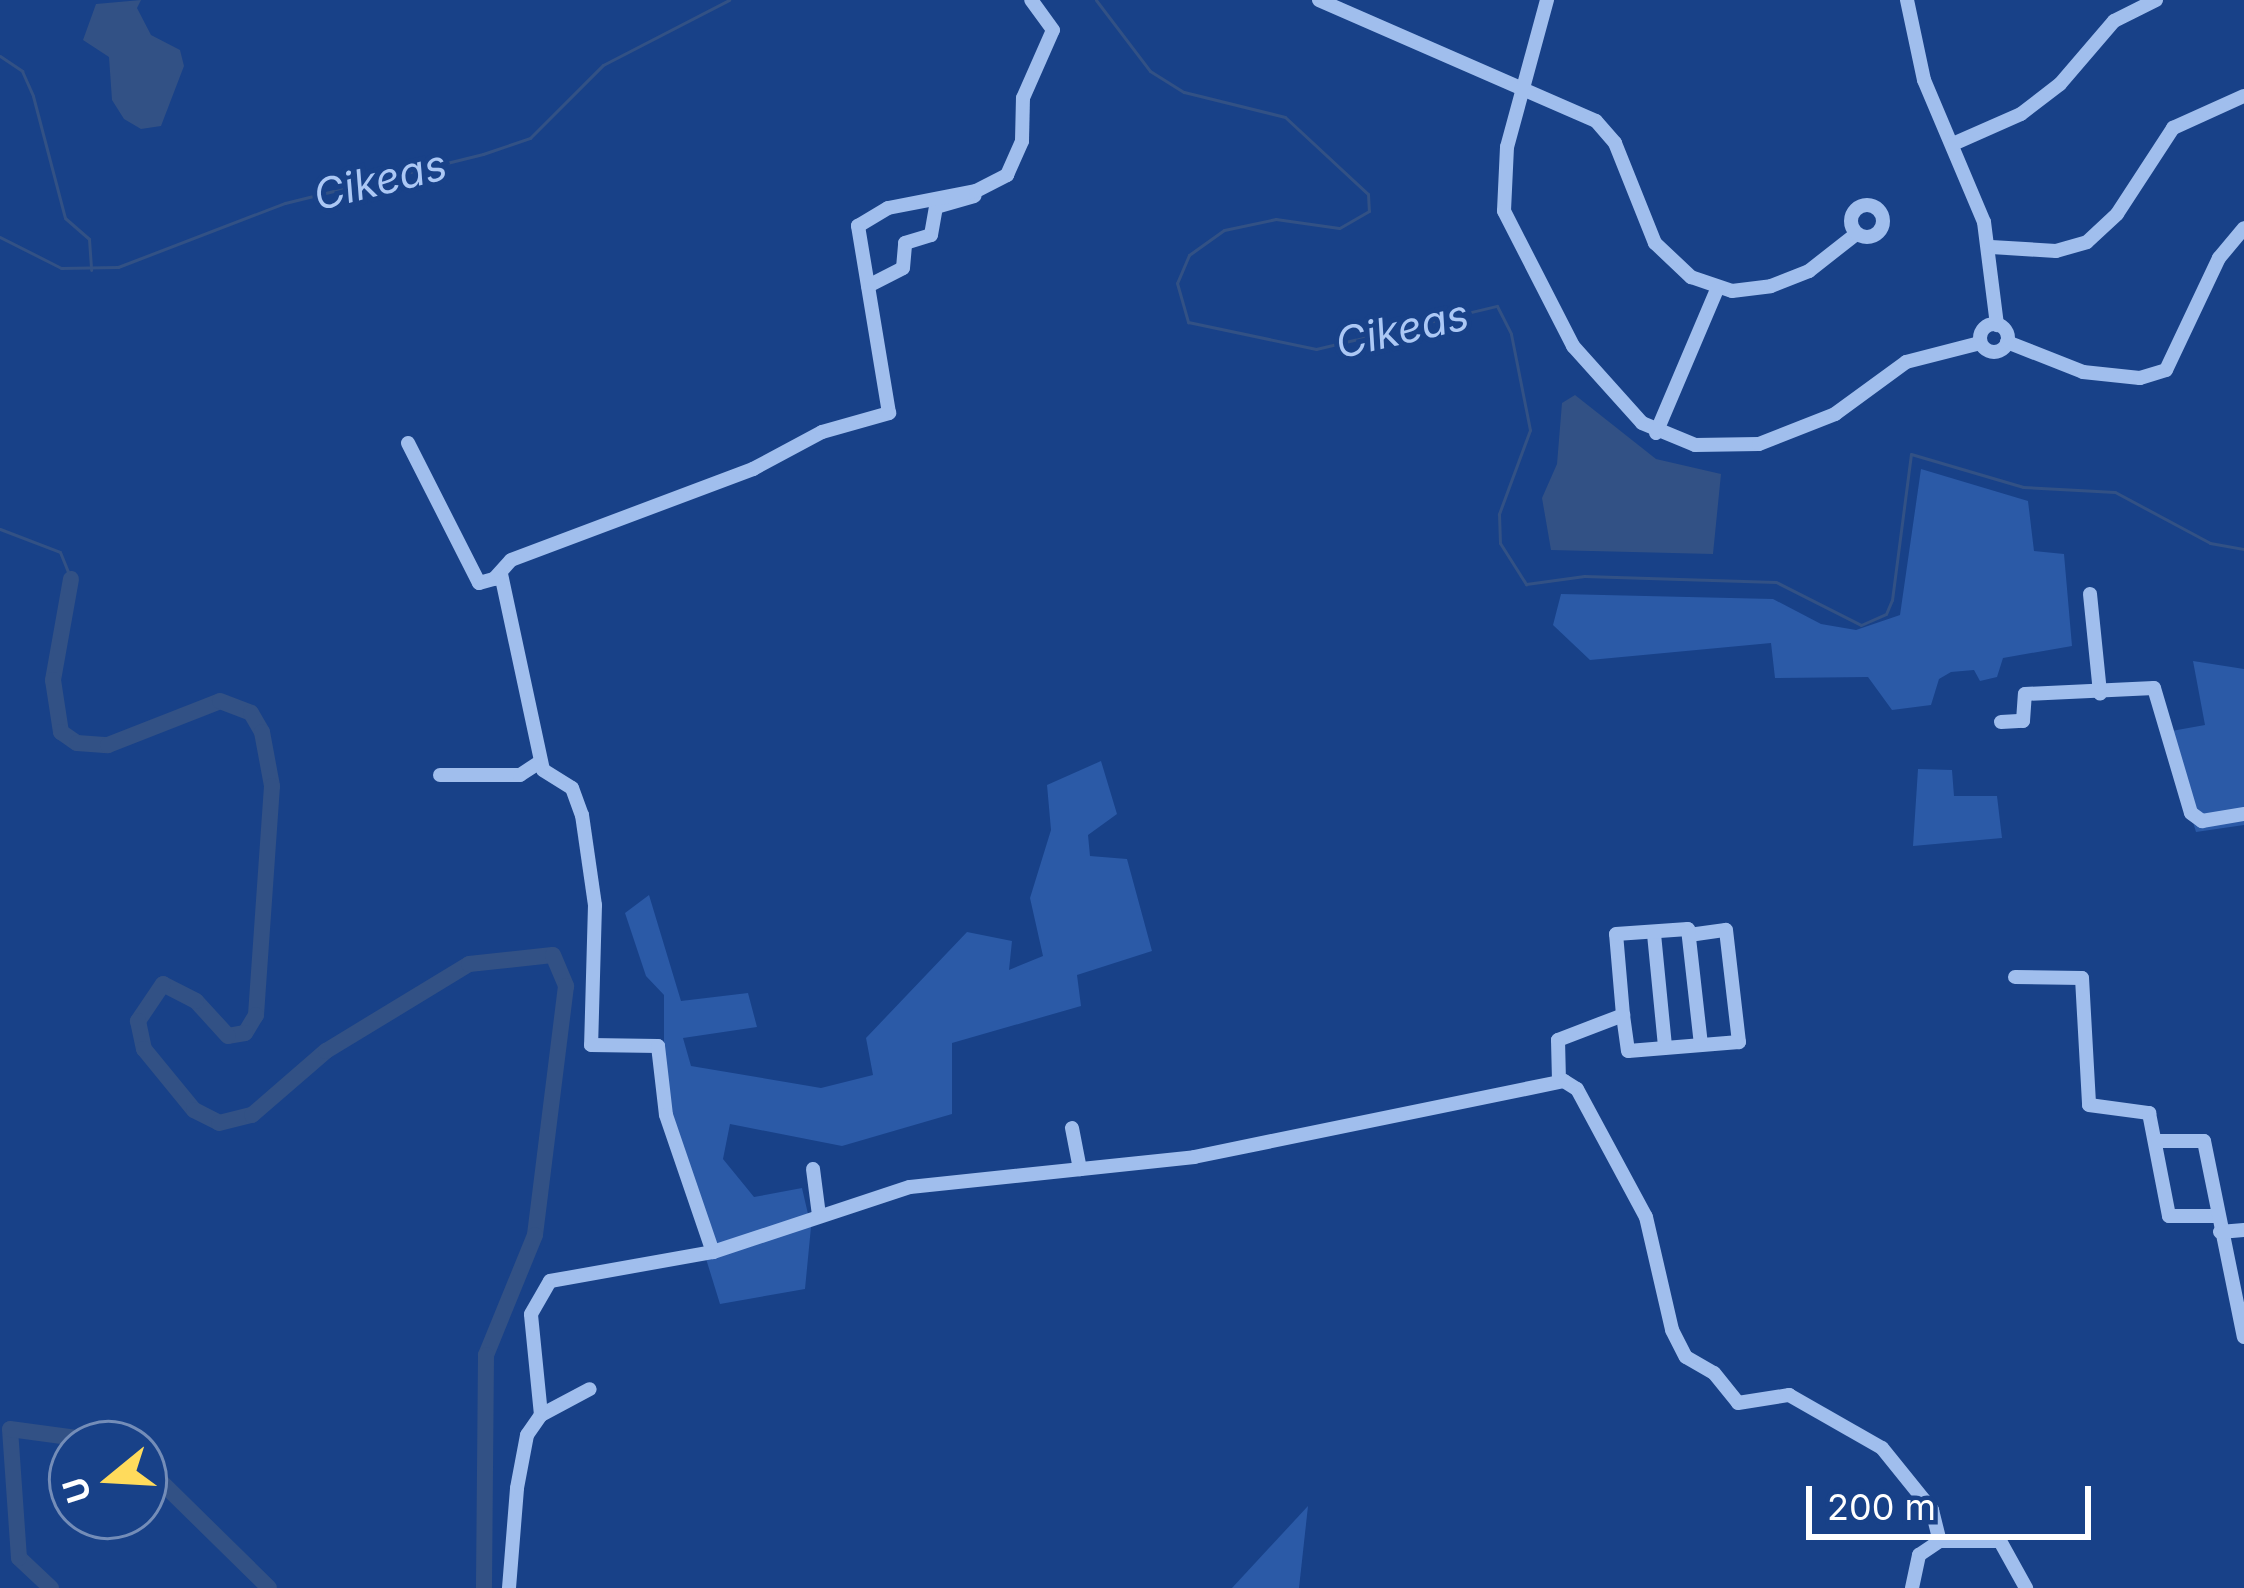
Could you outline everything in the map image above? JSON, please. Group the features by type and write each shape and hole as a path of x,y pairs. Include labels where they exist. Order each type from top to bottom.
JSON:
{"street":[{"path":"868,286 903,268 905,243 931,235 936,207 976,191 1012,165 1025,89 1052,39 1031,0"},
{"path":"1319,0 1606,130 1655,243 1679,270 1717,289 1785,281 1856,234"},
{"path":"1547,0 1502,172 1510,232 1592,373 1656,433 1716,447 1775,439 1835,414 1906,362 1980,343 1996,353 2007,342"},
{"path":"1907,0 1914,48 1990,247 1997,325 2007,342 2083,372 2140,378 2166,370 2219,258 2244,228"},
{"path":"1953,144 2021,114 2060,84 2114,22 2156,0"},
{"path":"1990,247 2056,251 2087,242 2117,214 2173,128 2244,97"},
{"path":"408,443 473,581 501,574 511,560 753,469 822,432 889,413 857,233 863,220 943,194 976,191"},
{"path":"1656,433 1717,289"},
{"path":"1980,343 1982,330 1997,325"},
{"path":"501,574 540,762 576,794 585,835 595,905 591,1045 658,1046 660,1093 713,1252"},
{"path":"2090,594 2100,693"},
{"path":"2001,722 2023,721 2025,694 2154,688 2191,813 2202,821 2244,814"},
{"path":"440,775 520,775 540,762"},
{"path":"1726,930 1739,1042 1628,1051 1616,934 1654,934 1726,930"},
{"path":"1654,934 1665,1047"},
{"path":"1689,935 1701,1045"},
{"path":"2015,977 2082,978 2089,1105 2150,1113 2169,1216 2216,1216"},
{"path":"1559,1081 1558,1040 1624,1015"},
{"path":"541,1415 531,1314 550,1281 713,1252 910,1187 1226,1152 1559,1081 1577,1088 1646,1217 1680,1349 1714,1372 1738,1403 1789,1395 1882,1448 1932,1510 1940,1541"},
{"path":"1072,1128 1080,1169"},
{"path":"2158,1141 2204,1141 2216,1216 2237,1274 2244,1337"},
{"path":"813,1169 819,1215"},
{"path":"2220,1232 2244,1230"},
{"path":"509,1588 517,1488 527,1435 541,1415 590,1390"},
{"path":"1912,1588 1918,1555 1940,1541 2000,1541 2026,1588"}],"shaded area":[{"path":"141,0 137,8 151,35 180,50 184,66 161,126 141,129 124,119 112,100 109,57 83,40 96,4"},
{"path":"1575,395 1656,459 1721,474 1713,554 1551,550 1542,498 1557,464 1562,403"},
{"path":"1921,469 2028,501 2034,551 2064,554 2072,646 2003,658 1997,677 1980,681 1974,670 1951,672 1939,679 1931,705 1892,710 1868,677 1775,678 1771,643 1590,660 1553,625 1561,594 1773,599 1821,624 1856,630 1900,615"},
{"path":"2193,661 2244,669 2244,825 2196,832 2166,732 2205,725"},
{"path":"1101,761 1117,814 1088,835 1090,856 1127,859 1152,951 1077,975 1081,1006 952,1043 952,1114 842,1146 730,1124 723,1159 754,1197 802,1188 811,1227 805,1289 720,1304 703,1249 713,1247 664,1086 664,995 646,976 625,913 649,895 681,1001 748,993 757,1027 683,1038 691,1066 821,1088 873,1075 866,1038 967,932 1012,941 1009,970 1043,956 1030,898 1051,830 1047,785"},
{"path":"1918,769 1952,770 1954,796 1997,796 2002,838 1913,846"},
{"path":"1308,1506 1299,1588 1232,1588"}],"waterway":[{"name":"Cikeas","path":"0,237 61,268 118,267 285,203 483,154 530,138 603,65 729,0"},
{"name":"Cikeas","path":"1096,0 1150,71 1184,92 1285,117 1368,194 1369,211 1339,228 1276,219 1224,230 1189,255 1177,283 1188,322 1316,349 1497,306 1511,334 1530,430 1499,514 1500,543 1526,584 1584,576 1776,582 1861,625 1886,614 1892,600 1911,454 2023,487 2115,492 2210,543 2244,549"},
{"path":"0,56 22,71 33,96 65,218 89,239 91,270"},
{"name":"Cikeas","path":"0,529 60,552 71,579"},
{"path":"71,579 53,680 61,732 77,743 108,745 220,701 251,713 262,732 272,786 256,1015 245,1033 228,1036 196,1001 163,984 138,1021 144,1049 194,1110 219,1123 252,1115 326,1051 469,964 553,955 566,986 535,1235 486,1355 484,1588"},
{"path":"48,1434 10,1429 19,1558 51,1588"},
{"path":"168,1489 269,1588"}]}
